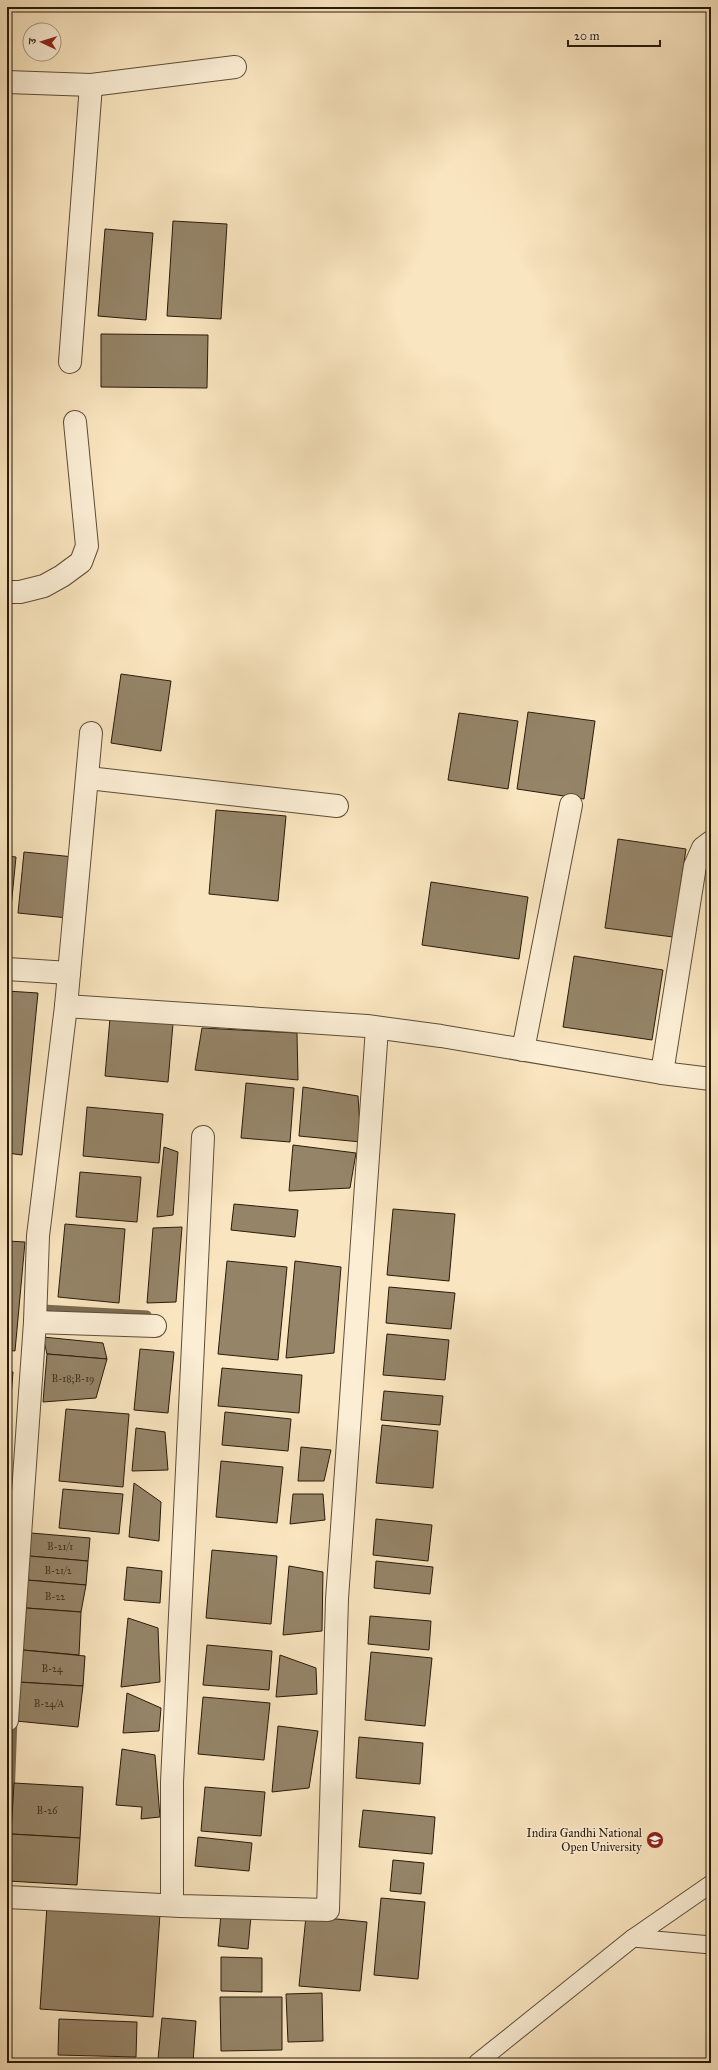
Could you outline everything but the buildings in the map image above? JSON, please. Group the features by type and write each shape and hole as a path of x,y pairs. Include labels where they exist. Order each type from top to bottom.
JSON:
{"street":[{"path":"7,82 91,85 235,67"},
{"path":"70,362 91,85"},
{"path":"7,592 20,592 44,586 62,576 81,562 87,546 75,422"},
{"path":"7,1720 35,1322 38,1236 66,1006 91,733"},
{"path":"88,778 337,806"},
{"path":"523,1050 570,805"},
{"path":"662,1073 695,866 703,848 711,842"},
{"path":"7,969 69,972"},
{"path":"66,1006 377,1028 441,1036 662,1073 711,1079"},
{"path":"7,1897 172,1905 328,1910 337,1599 377,1028"},
{"path":"172,1905 172,1782 203,1137"},
{"path":"35,1322 155,1326"}],"lane":[{"path":"477,2063 632,1938 711,1884"},
{"path":"632,1938 711,1945"}],"waterway":[{"path":"42,1317 43,1309 147,1315"},
{"path":"7,1879 13,1718"}],"place":[{"name":"Indira Gandhi National Open University","path":"655,1840"}]}
